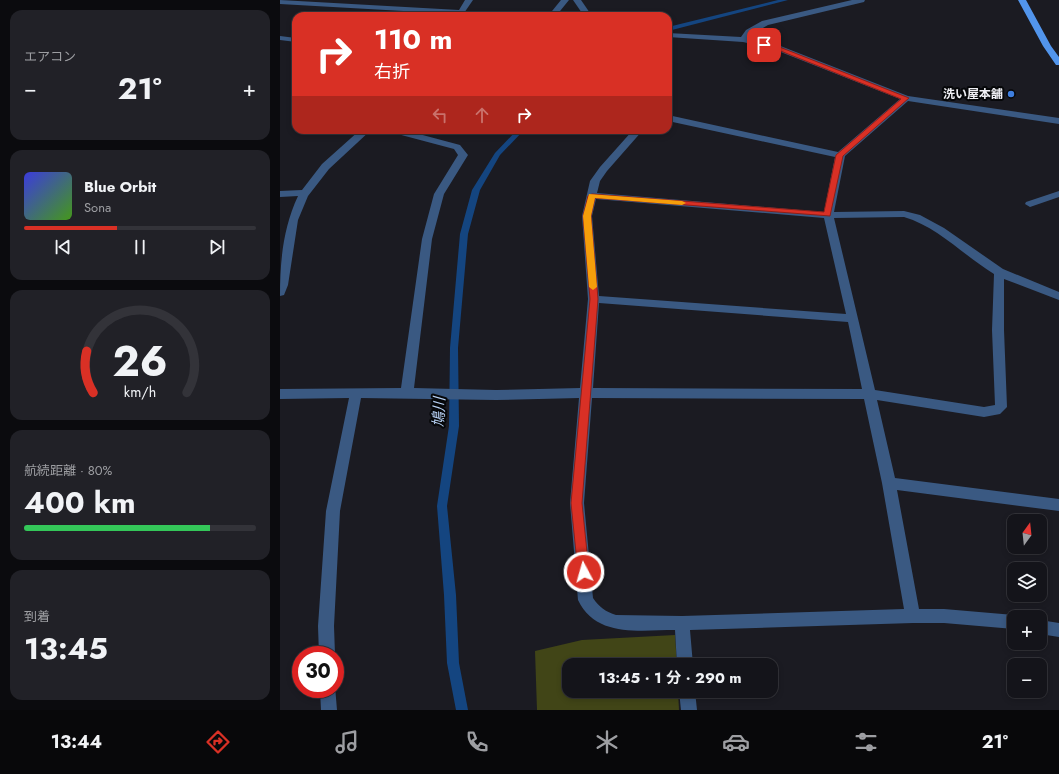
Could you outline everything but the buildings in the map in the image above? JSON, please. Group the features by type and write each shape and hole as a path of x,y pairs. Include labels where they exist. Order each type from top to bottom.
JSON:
{"main road":[{"path":"1022,0 1047,46 1059,63"}],"street":[{"path":"460,12 468,0"},
{"path":"555,12 565,0"},
{"path":"577,0 585,12"},
{"path":"743,40 749,32 765,22 862,0"},
{"path":"280,2 429,12"},
{"path":"672,35 743,40 775,47 906,98 1059,121"},
{"path":"280,38 292,40"},
{"path":"906,98 840,155 828,215 853,318 889,483 913,616"},
{"path":"672,119 840,155"},
{"path":"280,292 286,266 285,233 304,193 310,183 327,163 361,134"},
{"path":"408,134 457,147 461,151 462,155 440,194 427,239 412,393"},
{"path":"634,134 603,169 595,181 587,216 594,299 577,503 586,600 592,609 603,618 616,622 682,623 913,616 944,616 1007,621"},
{"path":"280,194 304,193"},
{"path":"1030,204 1059,194"},
{"path":"592,196 828,215 904,214 913,216 927,223 999,272 1059,296"},
{"path":"280,394 870,394 984,412 997,411 1001,407 998,330 999,272"},
{"path":"594,299 853,318"},
{"path":"327,646 326,626 333,511 356,394"},
{"path":"889,483 1059,505"},
{"path":"682,623 684,658"},
{"path":"1047,628 1059,630"},
{"path":"328,698 329,710"},
{"path":"688,698 689,710"}],"green space":[{"path":"675,635 677,658 562,658 562,698 678,698 679,710 537,710 535,651 582,640"}],"waterway":[{"name":"鳩川","path":"672,28 785,0"},
{"name":"鳩川","path":"462,710 453,663 450,595 442,506 454,426 454,348 464,234 476,190 497,154 517,134"}],"slow traffic":[{"path":"593,287 587,216 592,196 682,203"}],"place":[{"name":"洗い屋本舗","path":"1011,94"}],"route":[{"path":"584,572 577,503 594,299 587,216 592,196 828,215 840,155 906,98 775,47 764,45"}]}
